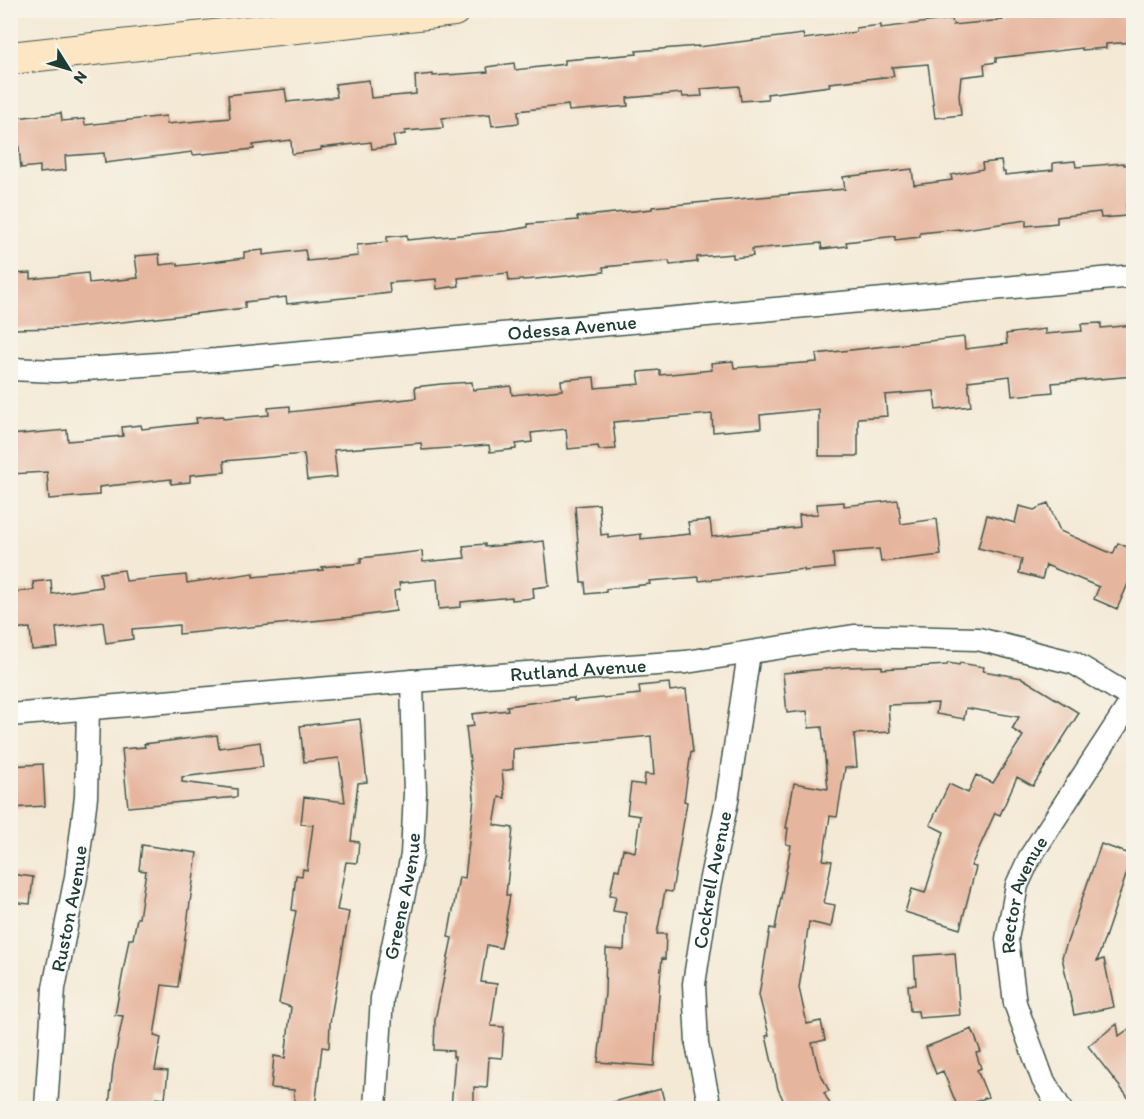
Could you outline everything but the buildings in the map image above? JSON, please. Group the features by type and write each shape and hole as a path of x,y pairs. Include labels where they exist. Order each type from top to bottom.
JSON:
{"street":[{"path":"10,58 454,10"},
{"name":"Odessa Avenue","path":"10,369 56,371 216,360 1134,276"},
{"name":"Rutland Avenue","path":"10,715 412,681 686,662 854,636 978,639 1074,663 1133,699"},
{"name":"Cockrell Avenue","path":"710,1108 697,1044 693,984 709,887 727,801 749,653"},
{"name":"Greene Avenue","path":"375,1108 382,998 412,855 415,792 412,681"},
{"name":"Rector Avenue","path":"1060,1108 1044,1080 1015,1004 1006,939 1017,885 1030,857 1133,699"},
{"name":"Ruston Avenue","path":"46,1108 54,988 76,877 86,797 88,709"}]}
